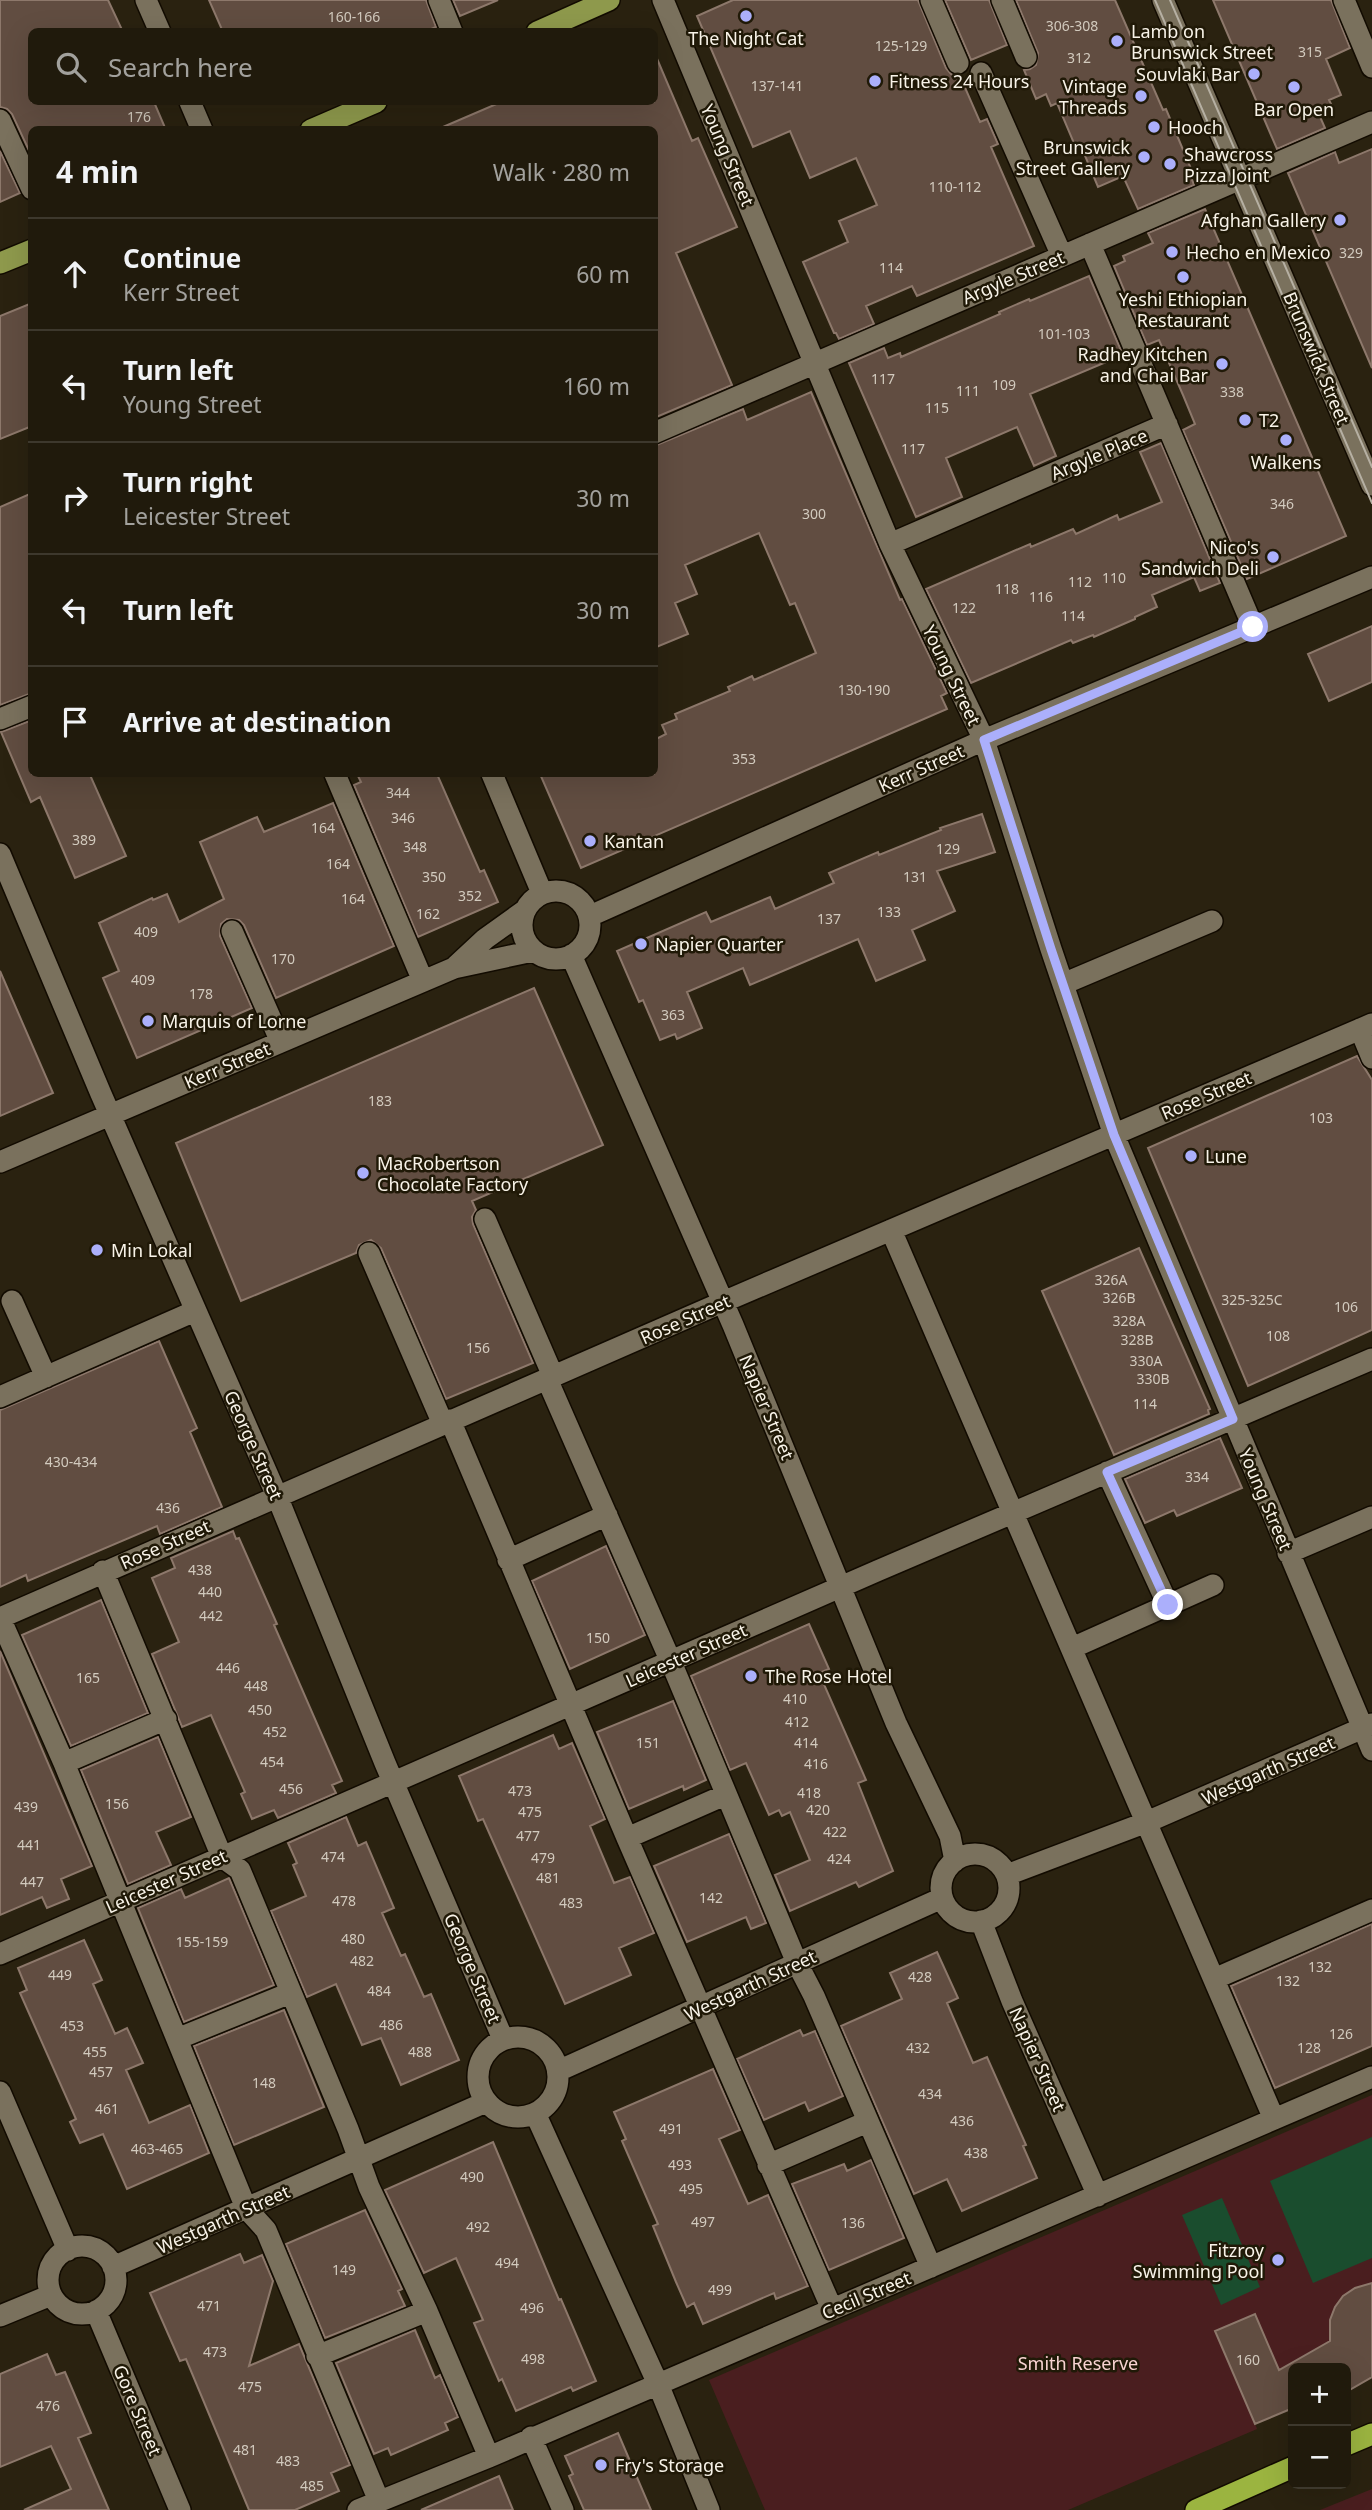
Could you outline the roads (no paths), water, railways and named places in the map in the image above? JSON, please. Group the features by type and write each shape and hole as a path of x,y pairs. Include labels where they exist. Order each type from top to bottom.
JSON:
{"highway":[{"path":"1351,2443 1372,2434"},
{"path":"1196,2510 1288,2469"}],"main road":[{"path":"546,28 609,0"},
{"path":"320,126 369,105"},
{"path":"0,263 28,252"}],"street":[{"path":"146,0 158,28"},
{"path":"439,0 451,28"},
{"name":"Young Street","path":"663,0 890,544 984,740 1114,1135 1288,1553 1367,1726 1372,1750"},
{"path":"931,0 958,63"},
{"path":"1002,0 1026,57"},
{"name":"Brunswick Street","path":"1163,0 1372,485"},
{"path":"1344,0 1372,67"},
{"path":"981,73 1062,256"},
{"path":"191,105 200,126"},
{"path":"0,120 28,180"},
{"name":"Argyle Street","path":"658,431 1372,122"},
{"name":"Argyle Place","path":"890,544 1167,424 1090,244"},
{"path":"1167,424 1253,627"},
{"name":"Kerr Street","path":"590,916 984,740 1372,577"},
{"path":"0,719 28,708"},
{"path":"336,777 423,981"},
{"path":"493,777 542,893"},
{"name":"George Street","path":"0,854 110,1115 277,1496 503,2039"},
{"path":"554,890 566,892 576,897 590,916 591,925 585,943 572,956 552,959 533,951 522,932 524,911 542,893 554,890"},
{"name":"Kerr Street","path":"454,968 485,939 524,911"},
{"path":"1063,984 1212,921"},
{"path":"232,931 281,1042"},
{"name":"Kerr Street","path":"0,1162 454,968 533,951"},
{"name":"Napier Street","path":"572,956 723,1302 896,1723 950,1836 955,1861"},
{"path":"1366,1027 1372,1058"},
{"name":"Rose Street","path":"0,1618 723,1302 1366,1027"},
{"path":"485,1219 725,1795 931,2267"},
{"path":"891,1230 1274,2119"},
{"path":"369,1253 508,1560 832,2309"},
{"path":"12,1301 46,1377"},
{"path":"0,1397 195,1311"},
{"name":"Leicester Street","path":"0,1954 1372,1359"},
{"path":"1107,1472 1168,1605"},
{"path":"508,1560 607,1515"},
{"path":"1288,1553 1372,1517"},
{"path":"103,1571 222,1857 240,1870 369,2187 427,2311 489,2457"},
{"path":"1072,1648 1213,1586"},
{"path":"0,1618 64,1763 246,2208 266,2230 379,2501"},
{"path":"64,1763 166,1719"},
{"name":"Westgarth Street","path":"1006,1875 1147,1822 1367,1726"},
{"path":"627,1838 725,1795"},
{"path":"977,1854 998,1863 1006,1875 1009,1894 999,1912 981,1921 962,1920 946,1907 942,1898 943,1877 955,1861 977,1854"},
{"name":"Westgarth Street","path":"558,2071 942,1898"},
{"path":"1214,1979 1372,1910"},
{"name":"Napier Street","path":"981,1921 1012,2001 1098,2196"},
{"path":"177,2039 290,1993"},
{"path":"515,2036 538,2042 554,2059 558,2071 555,2091 550,2100 535,2113 522,2117 496,2111 486,2102 480,2091 477,2079 479,2066 492,2045 503,2039 515,2036"},
{"name":"Cecil Street","path":"358,2510 489,2457 1372,2077"},
{"path":"0,2092 68,2250"},
{"name":"Westgarth Street","path":"113,2267 486,2102"},
{"path":"535,2113 658,2384 709,2510"},
{"path":"768,2165 867,2122"},
{"path":"78,2246 89,2247 108,2258 113,2267 115,2288 111,2297 96,2311 75,2313 65,2309 51,2295 48,2284 52,2264 68,2250 78,2246"},
{"path":"0,2316 51,2295"},
{"name":"Gore Street","path":"96,2311 180,2510"},
{"path":"317,2356 427,2311"},
{"path":"531,2437 563,2510"}],"tram line":[{"path":"1155,0 1372,503"},
{"path":"1170,0 1372,467"}],"place":[{"name":"The Night Cat","path":"746,16"},
{"name":"Lamb on Brunswick Street","path":"1117,41"},
{"name":"Souvlaki Bar","path":"1254,74"},
{"name":"Fitness 24 Hours","path":"875,81"},
{"name":"Bar Open","path":"1294,87"},
{"name":"Vintage Threads","path":"1141,96"},
{"name":"Hooch","path":"1154,127"},
{"name":"Brunswick Street Gallery","path":"1144,157"},
{"name":"Shawcross Pizza Joint","path":"1170,164"},
{"name":"Afghan Gallery","path":"1340,220"},
{"name":"Hecho en Mexico","path":"1172,252"},
{"name":"Yeshi Ethiopian Restaurant","path":"1183,277"},
{"name":"Radhey Kitchen and Chai Bar","path":"1222,364"},
{"name":"T2","path":"1245,420"},
{"name":"Walkens","path":"1286,440"},
{"name":"Nico's Sandwich Deli","path":"1273,557"},
{"name":"Kantan","path":"590,841"},
{"name":"Napier Quarter","path":"641,944"},
{"name":"Marquis of Lorne","path":"148,1021"},
{"name":"Lune","path":"1191,1156"},
{"name":"MacRobertson Chocolate Factory","path":"363,1173"},
{"name":"Min Lokal","path":"97,1250"},
{"name":"The Rose Hotel","path":"751,1676"},
{"name":"Fitzroy Swimming Pool","path":"1278,2260"},
{"name":"Fry's Storage","path":"601,2465"}],"park label":[{"name":"Smith Reserve","path":"1078,2363"}]}
